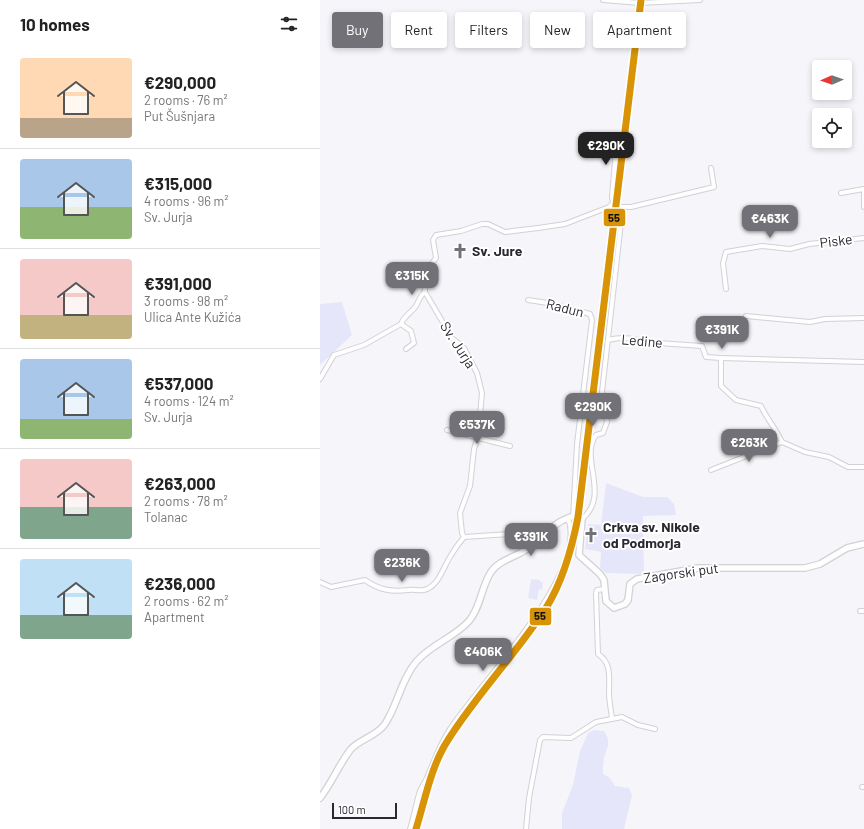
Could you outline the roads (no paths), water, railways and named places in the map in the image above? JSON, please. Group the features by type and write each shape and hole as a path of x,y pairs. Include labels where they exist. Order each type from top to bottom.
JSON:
{"main road":[{"path":"320,798 351,749 383,726 390,716 408,673 416,662 433,646 460,630 469,621 477,606 486,580 492,570 498,565 529,548 544,535 570,517 582,519"},
{"name":"Zagorski put","path":"582,519 579,555 600,574 604,580 606,601 614,608 625,604 628,600 630,584 637,579 698,568 805,568 820,564 847,548 864,544"}],"street":[{"path":"603,0 640,3 700,0"},
{"path":"581,143 611,145 616,149 612,197 613,203"},
{"path":"613,203 618,204 621,207 631,207 714,187 711,168"},
{"path":"841,193 864,188 864,207"},
{"path":"320,379 334,355 364,345 401,324 403,317 409,314 425,292 424,274 436,258 433,240 436,235 461,231 482,224 488,224 505,232 565,224 606,208 613,203"},
{"path":"582,519 589,511 594,495 594,472 591,457 593,441 596,435 603,433 606,426 602,392 620,232 621,207"},
{"name":"Piske","path":"726,289 724,263 726,252 762,246 790,249 825,242 864,238"},
{"name":"Sv. Jurja","path":"425,292 452,338 464,348 477,373 482,393 478,437 474,449 470,486 460,512 462,533 464,537"},
{"name":"Radun","path":"528,300 548,303 590,314 592,320 570,517"},
{"path":"746,316 810,322 825,319 864,318"},
{"path":"401,324 411,331 414,343 406,349"},
{"name":"Ledine","path":"608,340 618,338 635,338 658,343 702,346 706,357 721,358"},
{"path":"864,362 721,358 721,386 736,400 761,406 766,418 774,425 782,442 805,452 829,457 848,466 864,467"},
{"path":"447,430 510,446"},
{"path":"711,470 782,442"},
{"path":"410,829 420,792 436,754 451,728 548,598 570,544 570,517"},
{"path":"320,582 331,586 365,580 376,588 394,592 411,589 423,590 432,586 444,570 449,557 464,537 539,532 544,535"},
{"path":"604,589 597,590 596,593 598,654 605,658 610,675 609,694 612,718"},
{"path":"526,829 529,798 540,740 543,737 571,738 596,722 622,717 638,725 655,729"}],"place":[{"name":"Sv. Jure","path":"460,251"},
{"name":"Crkva sv. Nikole od Podmorja","path":"591,535"}]}
